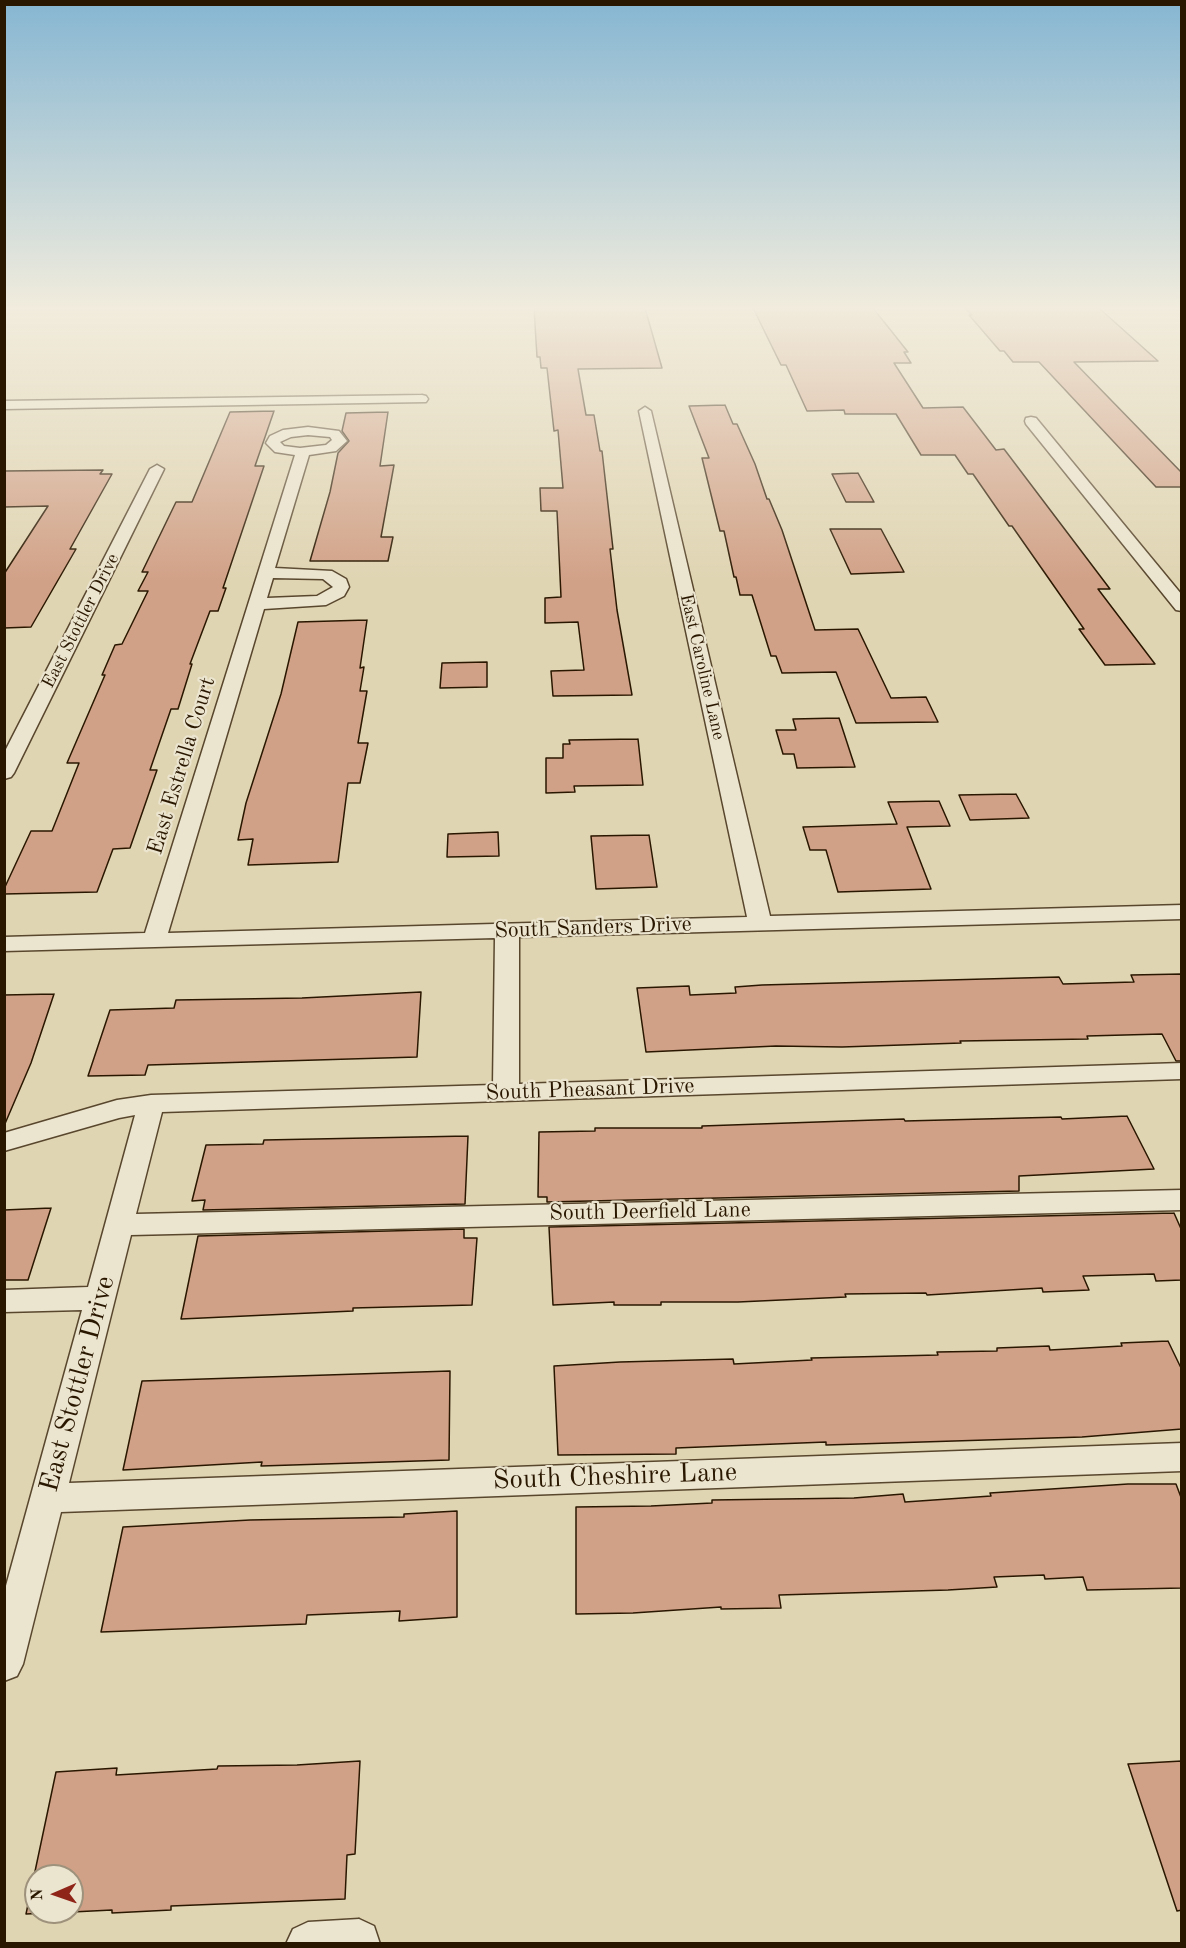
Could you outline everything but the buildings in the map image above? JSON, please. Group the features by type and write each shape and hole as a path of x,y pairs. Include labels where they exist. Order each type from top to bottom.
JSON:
{"street":[{"path":"4,405 422,399"},
{"name":"East Caroline Lane","path":"645,411 760,923"},
{"path":"1031,421 1182,606"},
{"name":"East Estrella Court","path":"154,941 303,452"},
{"name":"East Stottler Drive","path":"4,773 157,469"},
{"path":"255,604 320,601 330,598 341,587 340,582 326,574 265,573"},
{"name":"South Sanders Drive","path":"4,944 1182,912"},
{"path":"506,1092 507,930"},
{"name":"South Pheasant Drive","path":"4,1142 117,1109 151,1104 506,1092 1178,1078"},
{"name":"East Stottler Drive","path":"4,1664 151,1104"},
{"name":"South Deerfield Lane","path":"119,1225 1182,1200"},
{"path":"4,1301 100,1298"},
{"name":"South Cheshire Lane","path":"48,1498 1182,1457"},
{"path":"308,1944 359,1941"}]}
